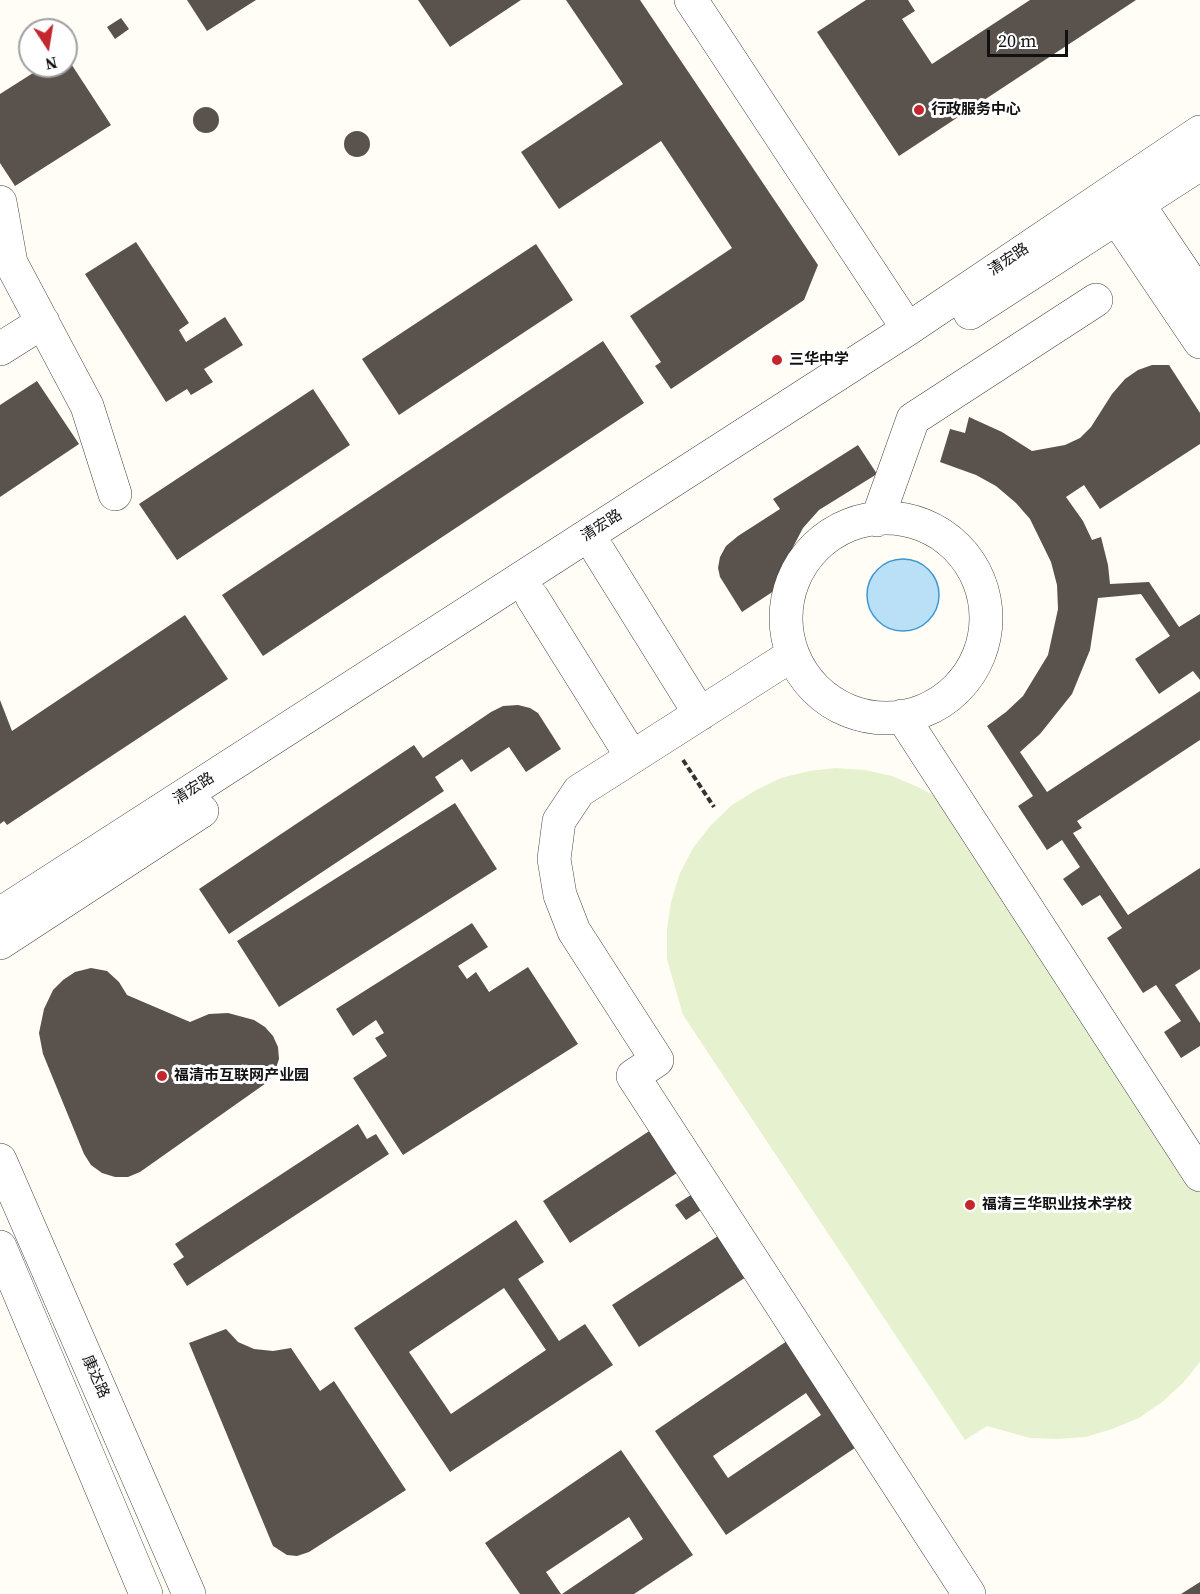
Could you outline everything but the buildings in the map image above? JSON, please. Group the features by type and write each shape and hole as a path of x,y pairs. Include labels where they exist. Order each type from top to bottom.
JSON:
{"street":[{"path":"691,0 908,329"},
{"name":"清宏路","path":"0,914 908,329 1200,132"},
{"name":"清宏路","path":"0,943 598,552 1200,164"},
{"path":"0,202 6,266 43,322 87,406 115,494"},
{"path":"1128,212 1200,296"},
{"path":"1128,212 1200,342"},
{"path":"877,520 913,419 1096,300"},
{"path":"0,348 43,322"},
{"path":"887,518 921,524 950,541 972,566 985,598 986,632 976,664 956,691 927,710 896,718 864,716 833,704 809,683 792,655 786,623 789,591 803,562 825,538 854,523 877,520 887,518"},
{"path":"598,552 700,714"},
{"path":"532,597 632,757"},
{"path":"792,655 579,791 559,821 554,859 560,895 574,931 657,1060 633,1076 969,1594"},
{"path":"902,716 1200,1175"},
{"name":"康达路","path":"0,1160 189,1594"},
{"path":"0,1247 146,1594"}],"path":[{"path":"667,735 714,807"}],"green space":[{"path":"836,768 865,770 892,776 943,801 1200,1173 1200,1362 1183,1383 1139,1418 1086,1437 1030,1438 987,1426 965,1440 683,1015 667,959 667,929 671,902 680,873 693,848 711,825 732,805 756,790 781,778 809,771"}],"water":[{"path":"903,559 917,562 929,569 936,581 939,595 936,609 929,621 917,628 903,631 889,628 877,621 870,609 867,595 870,581 877,569 889,562"}],"place":[{"name":"行政服务中心","path":"919,110"},
{"name":"三华中学","path":"777,360"},
{"name":"福清市互联网产业园","path":"162,1076"},
{"name":"福清三华职业技术学校","path":"970,1205"}]}
